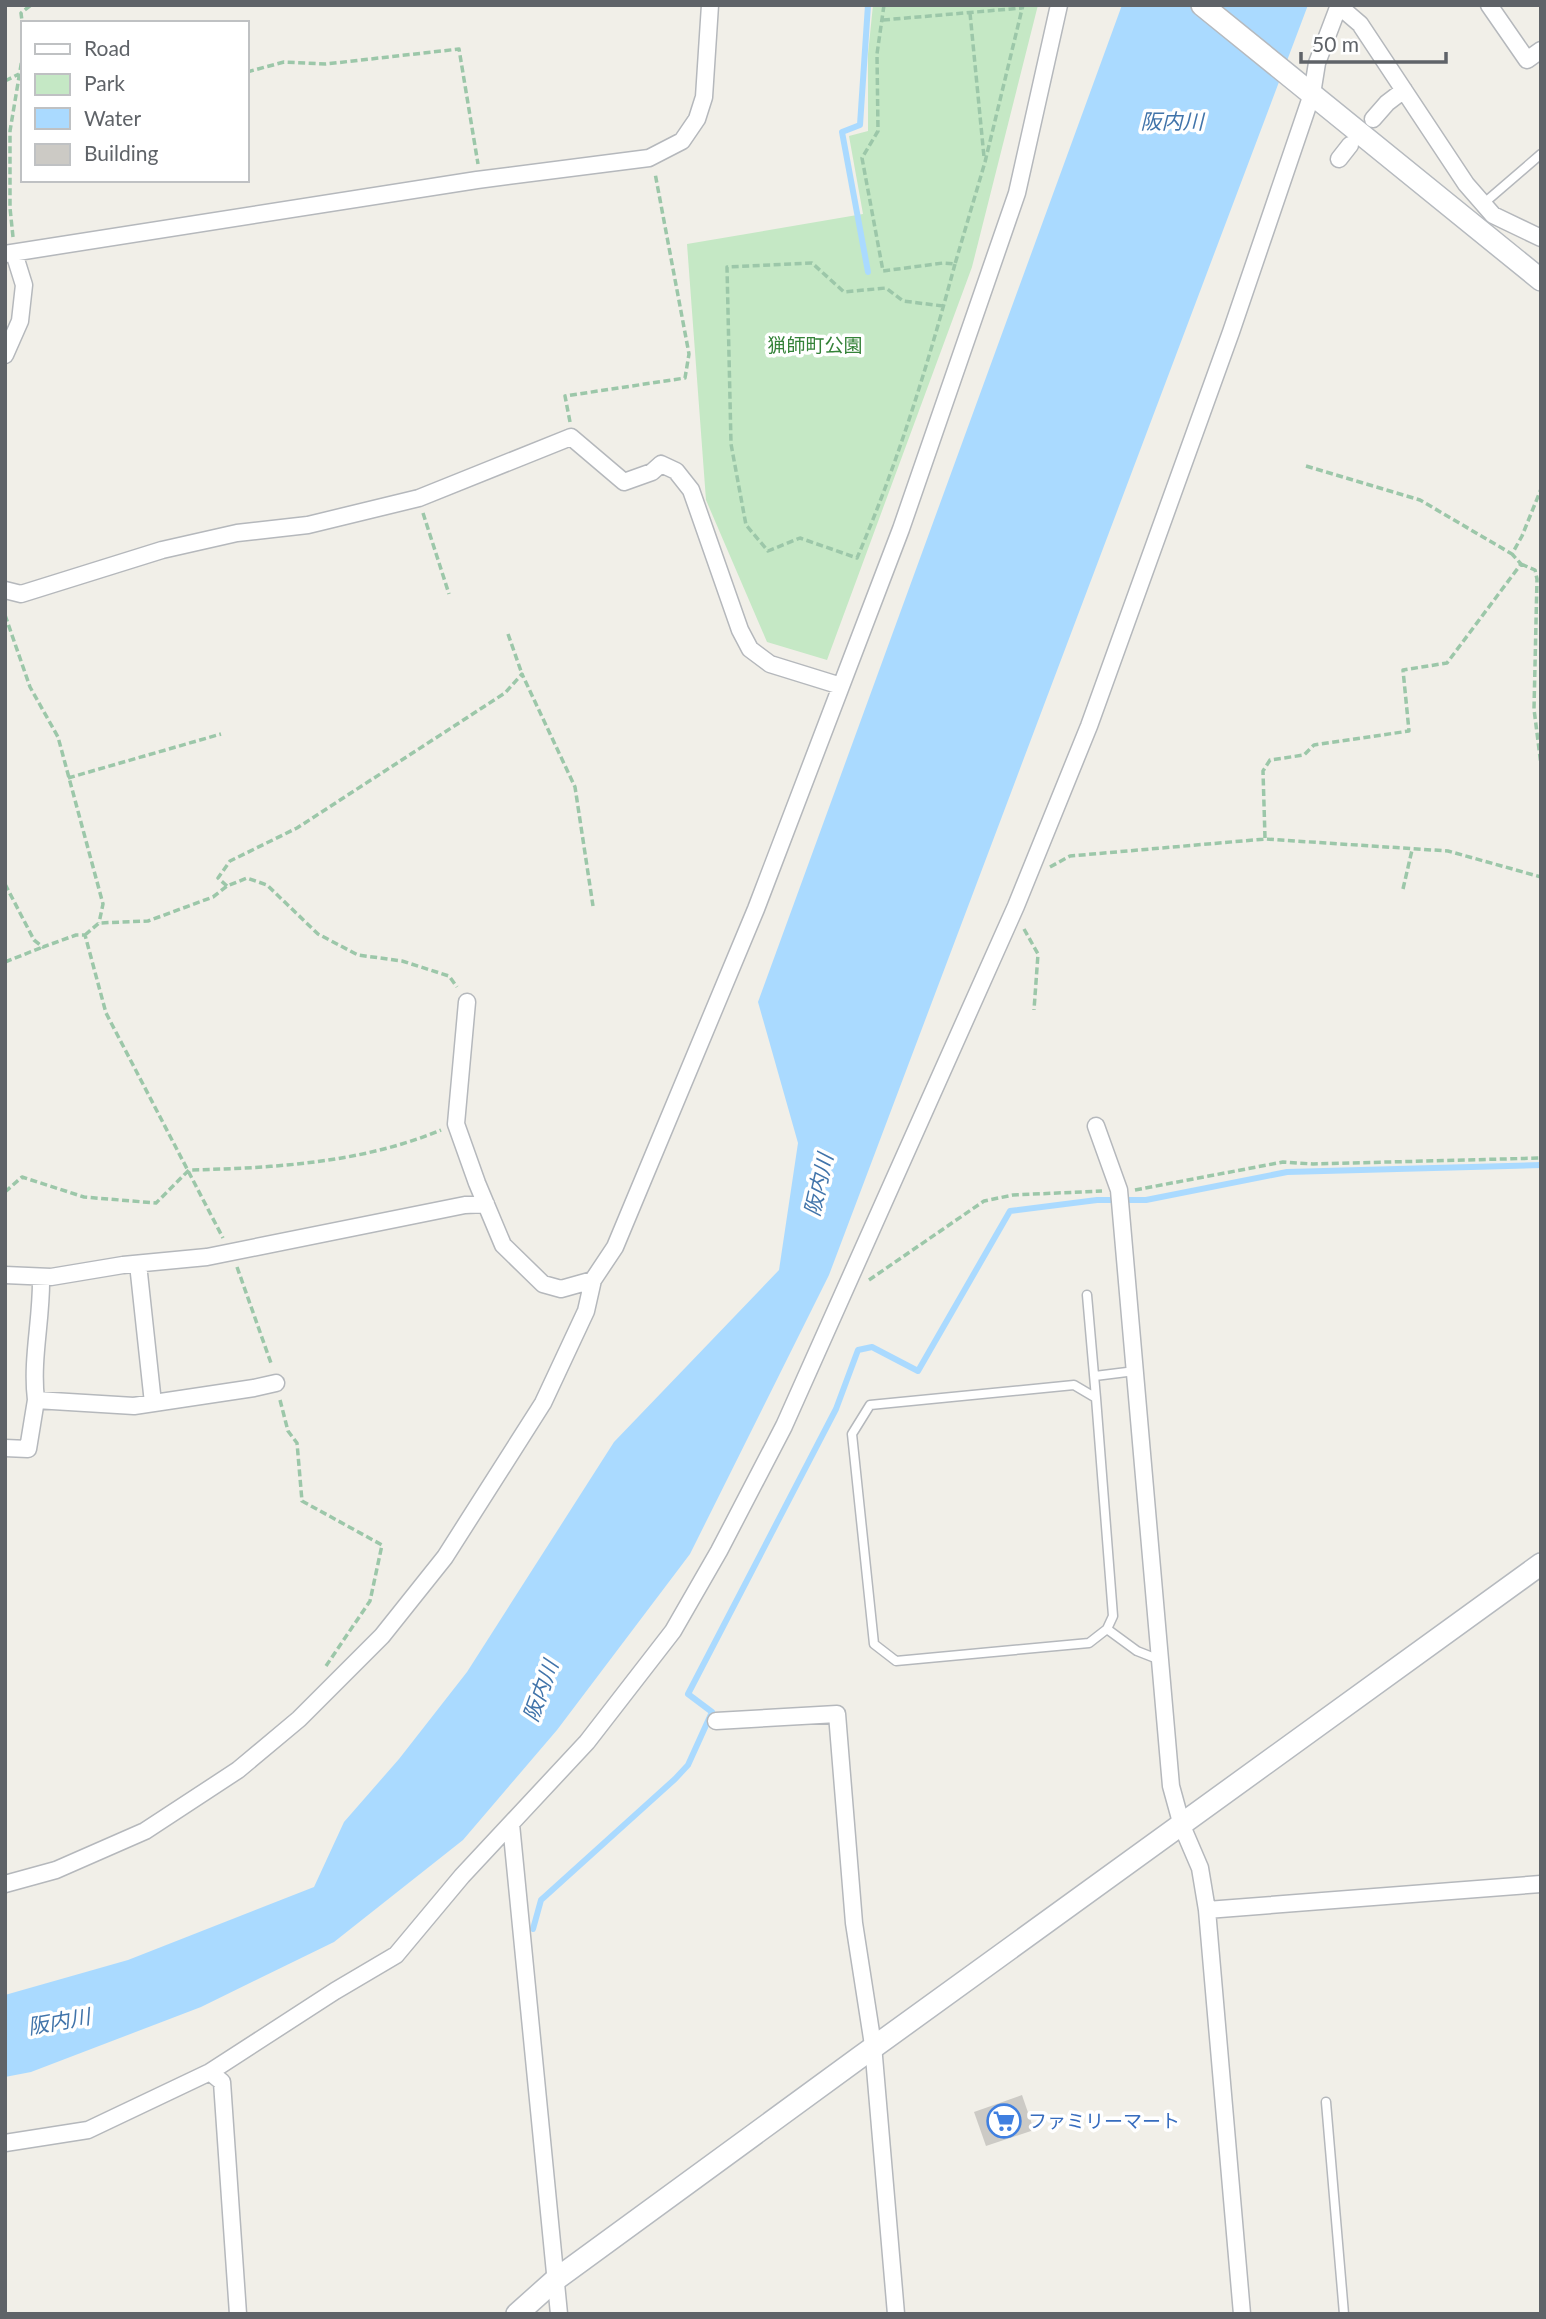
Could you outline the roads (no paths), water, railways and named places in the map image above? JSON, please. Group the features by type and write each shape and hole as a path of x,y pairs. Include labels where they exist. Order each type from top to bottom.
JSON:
{"street":[{"path":"5,355 20,321 24,285 10,253 477,180 649,158 682,141 697,119 704,97 710,5"},
{"path":"5,1884 56,1870 145,1831 238,1770 299,1719 382,1636 445,1558 543,1403 586,1311 593,1280 615,1247 756,909 901,529 1017,193 1059,5"},
{"path":"1202,5 1312,94 1486,217 1541,238"},
{"path":"5,2143 88,2130 210,2072 396,1955 462,1876 587,1742 673,1631 719,1551 783,1426 1016,906 1098,701 1231,332 1312,94 1317,63 1339,5 1360,24 1486,217 1541,280"},
{"path":"1489,5 1527,60 1541,50"},
{"path":"1373,119 1387,103 1404,90"},
{"path":"1339,159 1350,145"},
{"path":"5,590 21,594 162,550 237,533 308,525 419,498 571,437 624,482 652,472 661,464 676,471 691,490 740,630 751,649 770,664 841,686"},
{"path":"467,1002 456,1124 503,1245 543,1284 561,1289 593,1280"},
{"path":"1097,1126 1119,1190 1171,1786 1182,1826 1200,1868 1207,1910 1242,2314"},
{"path":"5,1275 51,1277 230,1252 465,1205 486,1204"},
{"path":"138,1264 153,1403"},
{"path":"5,1448 28,1450 36,1399 34,1382 40,1277"},
{"path":"36,1399 134,1406 276,1383"},
{"path":"517,2314 555,2280 873,2045 1182,1826 1541,1564"},
{"path":"716,1721 837,1714 854,1923 873,2045 896,2314"},
{"path":"511,1824 559,2314"},
{"path":"1207,1910 1541,1884"},
{"path":"210,2072 222,2082 238,2314"}],"lane":[{"path":"1486,217 1541,153"},
{"path":"1087,1294 1095,1376 1113,1616 1107,1629 1088,1643 896,1661 874,1644 852,1434 870,1405 1074,1385 1096,1398"},
{"path":"1095,1376 1135,1371"},
{"path":"1107,1629 1137,1651 1160,1660"},
{"path":"1326,2102 1344,2314"}],"water":[{"name":"阪内川","path":"1122,5 1308,5 829,1275 690,1554 557,1730 463,1840 334,1942 201,2007 31,2072 5,2077 5,1995 128,1960 314,1887 344,1822 399,1759 467,1672 614,1442 779,1270 798,1143 758,1002"}],"waterway":[{"path":"868,5 860,125 842,132 868,272"},
{"path":"533,1929 541,1900 688,1765 712,1712 688,1694 836,1409 858,1350 872,1347 918,1371 1010,1211 1097,1200 1146,1200 1287,1172 1541,1165"}],"place":[{"name":"ファミリーマート","path":"1004,2121"}],"park label":[{"name":"猟師町公園","path":"815,345"}]}
